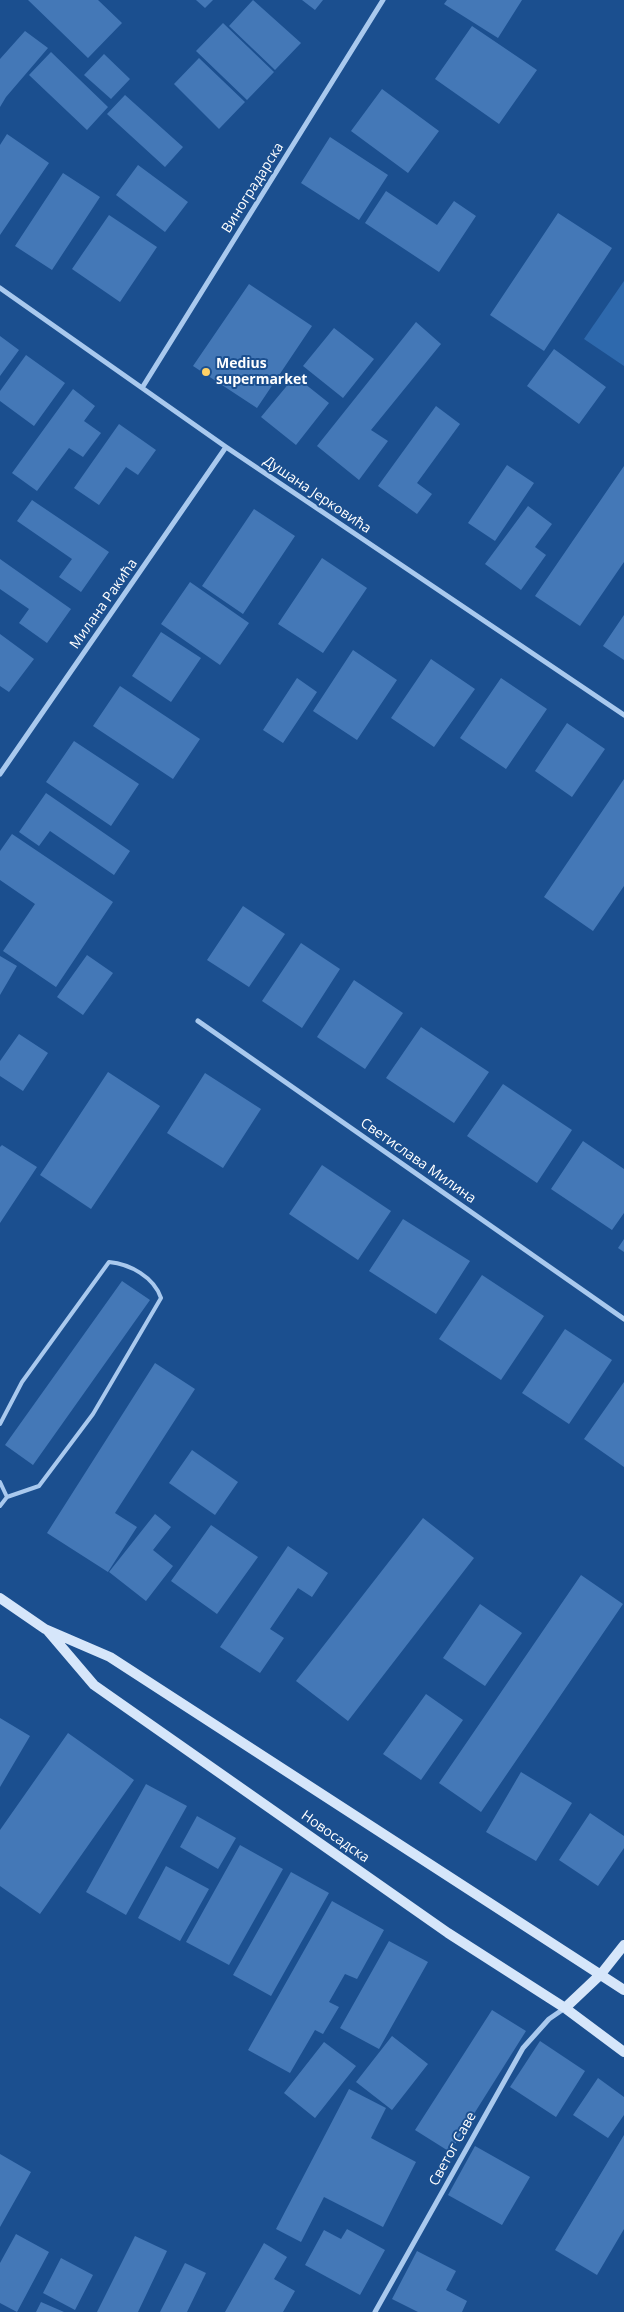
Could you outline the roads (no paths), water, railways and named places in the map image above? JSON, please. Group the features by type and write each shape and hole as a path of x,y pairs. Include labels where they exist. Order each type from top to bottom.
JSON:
{"main road":[{"name":"Новосадска","path":"0,1598 45,1629 110,1657 624,1990"},
{"name":"Новосадска","path":"45,1629 94,1686 448,1933 565,2008 624,2052"},
{"path":"565,2008 600,1974 624,1945"}],"street":[{"name":"Виноградарска","path":"142,388 383,0"},
{"name":"Душана Јерковића","path":"0,288 226,447 624,715"},
{"name":"Милана Ракића","path":"0,774 226,447"},
{"name":"Светислава Милина","path":"198,1021 624,1320"},
{"name":"Светог Саве","path":"375,2312 523,2048 549,2019 565,2008"}],"lane":[{"path":"0,1424 22,1382 109,1262 123,1263 150,1280 158,1288 161,1298 93,1414 39,1486 7,1497 0,1506"},
{"path":"0,1482 7,1497"}],"place":[{"name":"Medius supermarket","path":"206,372"}]}
